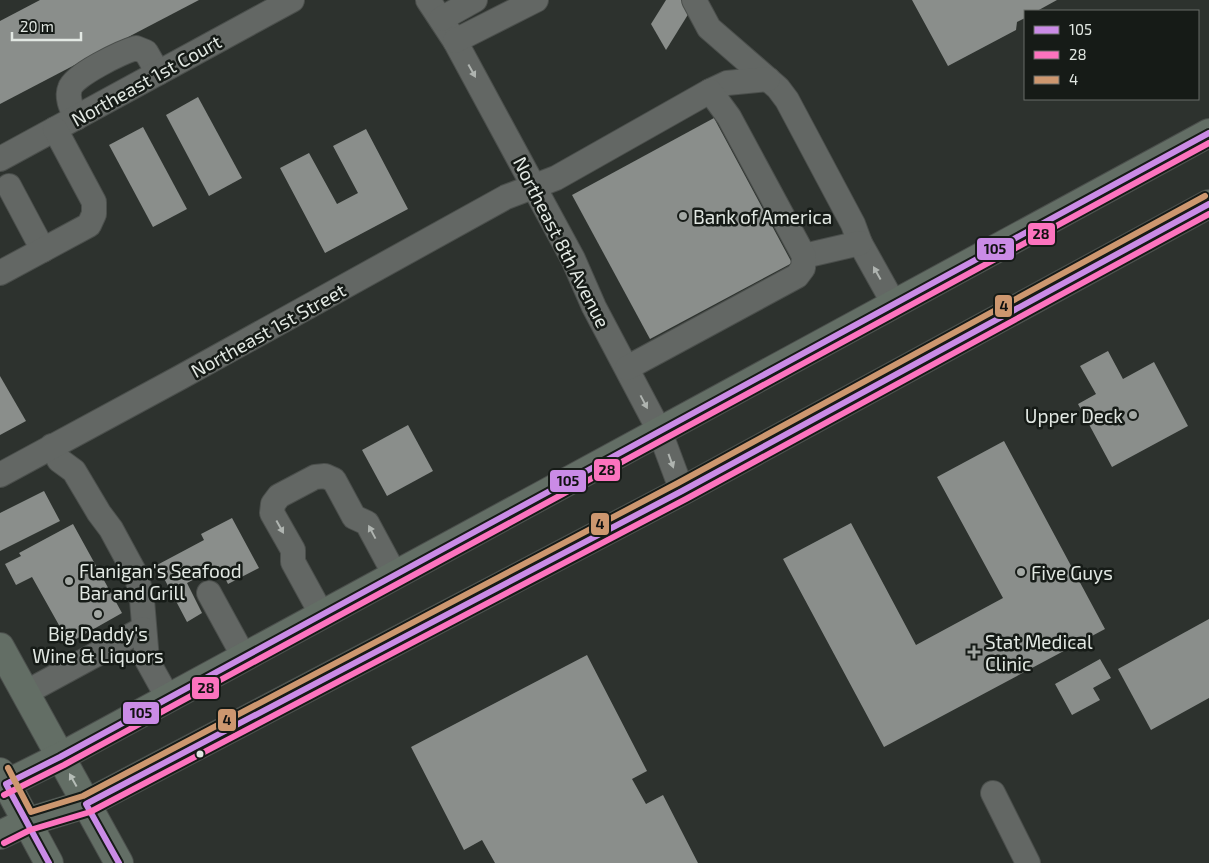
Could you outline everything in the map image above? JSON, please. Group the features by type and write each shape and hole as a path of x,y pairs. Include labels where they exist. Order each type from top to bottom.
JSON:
{"main road":[{"path":"49,863 2,781 60,757 1209,133"},
{"path":"0,835 27,822 86,804 682,491 1209,204"},
{"path":"0,647 119,863"}],"street":[{"name":"Northeast 1st Court","path":"0,160 292,0"},
{"path":"434,9 476,0"},
{"path":"455,41 536,0"},
{"path":"694,0 709,28 778,88 787,100 853,224 860,243 894,304"},
{"name":"Northeast 8th Avenue","path":"434,9 455,41 535,186 660,432 682,491"},
{"path":"0,273 89,225 94,214 94,202 65,124 69,89 78,77 136,48 146,52 158,73"},
{"name":"Northeast 1st Street","path":"0,475 181,378 506,197 556,178 710,91 727,83 768,79"},
{"path":"626,368 797,276 803,268 804,256 729,117 710,91"},
{"path":"9,186 44,250"},
{"path":"804,256 860,243"},
{"path":"52,446 59,460 74,471 99,513 111,529 137,577 142,600 147,660 168,698"},
{"path":"322,615 293,562 292,550 272,513 273,504 279,496 314,477 325,476 334,480 354,517 367,523 395,575"},
{"path":"209,593 244,657"},
{"path":"25,692 143,628"},
{"path":"993,793 1028,863"}],"building":[{"path":"40,0 199,0 0,104 0,21"},
{"path":"666,0 697,0 666,50 651,24"},
{"path":"912,0 1057,0 1039,10 1024,10 1024,18 1017,22 1016,30 948,66"},
{"path":"198,97 242,178 209,196 166,115"},
{"path":"714,118 792,263 650,339 572,195"},
{"path":"143,127 187,209 153,227 109,145"},
{"path":"366,129 408,209 325,253 280,168 309,153 337,204 358,193 333,146"},
{"name":"Upper Deck","path":"1108,351 1123,379 1154,362 1188,426 1112,467 1078,404 1096,394 1080,366"},
{"path":"0,376 26,421 0,435"},
{"path":"408,425 433,471 387,496 362,450"},
{"path":"1004,441 1105,629 884,747 783,559 851,523 916,645 1003,598 937,477"},
{"path":"44,491 60,521 0,551 0,513"},
{"path":"232,518 259,568 228,584 219,566 187,583 202,613 187,622 157,565 204,540 201,534"},
{"name":"Flanigan's Seafood Bar and Grill","path":"73,524 122,613 69,643 32,577 16,585 5,564 21,556 19,553"},
{"path":"1209,619 1209,698 1151,730 1118,669"},
{"path":"587,655 647,771 632,779 646,804 663,795 698,863 495,863 482,840 464,850 411,747"},
{"path":"1100,659 1111,678 1093,688 1100,700 1072,715 1055,684"}],"transit line":[{"name":"105","path":"49,863 6,784 60,757 1209,133"},
{"name":"28","path":"4,795 64,765 1209,143"},
{"name":"4","path":"8,768 31,812 83,796 678,483 1205,196"},
{"name":"105","path":"119,863 86,804 682,491 1209,204"},
{"name":"28","path":"4,843 30,830 90,812 686,499 1209,214"}],"place":[{"name":"Bank of America","path":"683,216"},
{"name":"Upper Deck","path":"1133,415"},
{"name":"Five Guys","path":"1021,572"},
{"name":"Flanigan's Seafood Bar and Grill","path":"69,581"},
{"name":"Big Daddy's Wine & Liquors","path":"98,614"},
{"name":"Stat Medical Clinic","path":"974,652"}]}
